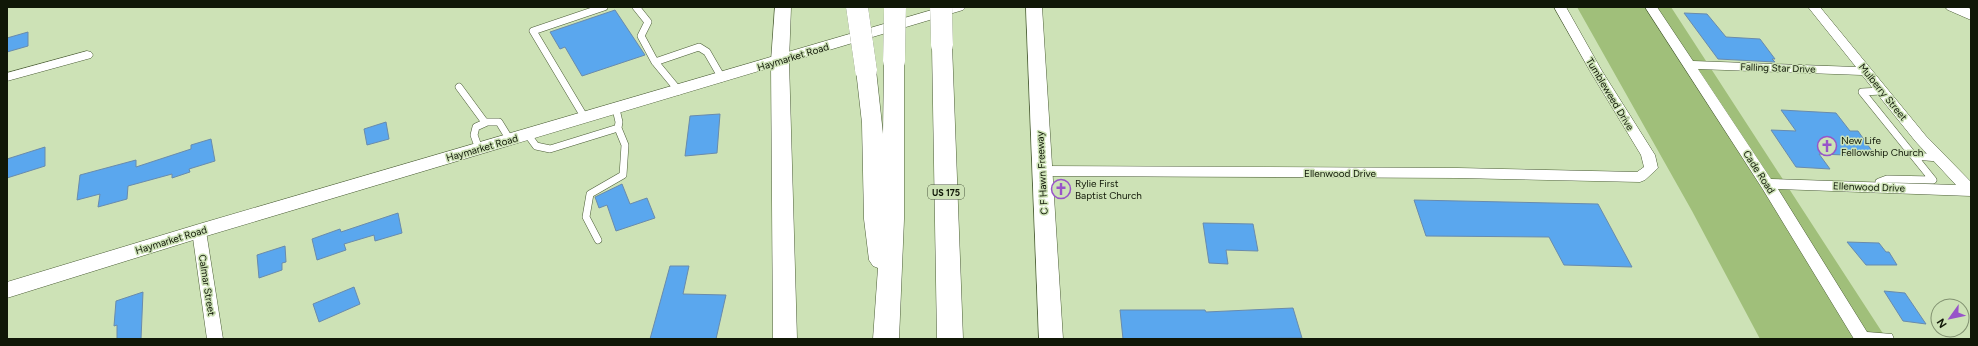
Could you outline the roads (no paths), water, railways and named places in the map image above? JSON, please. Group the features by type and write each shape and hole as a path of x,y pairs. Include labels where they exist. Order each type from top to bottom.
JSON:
{"highway":[{"path":"857,7 872,123 875,219 887,307"},
{"path":"886,339 893,219 895,7"},
{"name":"US 175","path":"941,7 950,339"}],"main road":[{"path":"783,7 780,61 785,339"},
{"name":"C F Hawn Freeway","path":"1034,7 1041,171 1051,339"}],"street":[{"name":"Haymarket Road","path":"7,290 199,231 679,91 958,7"},
{"name":"Tumbleweed Drive","path":"1560,7 1596,71 1648,155 1651,168 1640,177"},
{"name":"Cade Road","path":"1651,7 1767,184 1863,339"},
{"name":"Mulberry Street","path":"1814,7 1882,91 1940,158 1971,191"},
{"path":"1953,7 1971,15"},
{"path":"7,77 87,55"},
{"name":"Falling Star Drive","path":"1690,65 1866,71"},
{"name":"Ellenwood Drive","path":"1041,171 1458,173 1640,177"},
{"name":"Ellenwood Drive","path":"1767,184 1971,191"},
{"name":"Calmar Street","path":"199,231 215,339"},
{"path":"1863,339 1886,339"}],"lane":[{"path":"585,118 533,32 604,7"},
{"path":"636,7 648,22 641,36 655,62 679,91"},
{"path":"655,62 699,48 707,52 722,78"},
{"path":"459,87 484,121"},
{"path":"1882,91 1862,92 1932,178 1932,181 1887,179 1879,182 1884,188"},
{"path":"598,240 586,217 590,194 623,175 625,145 618,128 619,122 616,109"},
{"path":"479,149 474,135 476,127 484,121 491,120 499,122 510,140"},
{"path":"528,135 536,146 550,150 618,128"},
{"path":"1915,156 1940,158"}],"place":[{"name":"New Life Fellowship Church","path":"1827,146"},
{"name":"Rylie First Baptist Church","path":"1061,189"}]}
